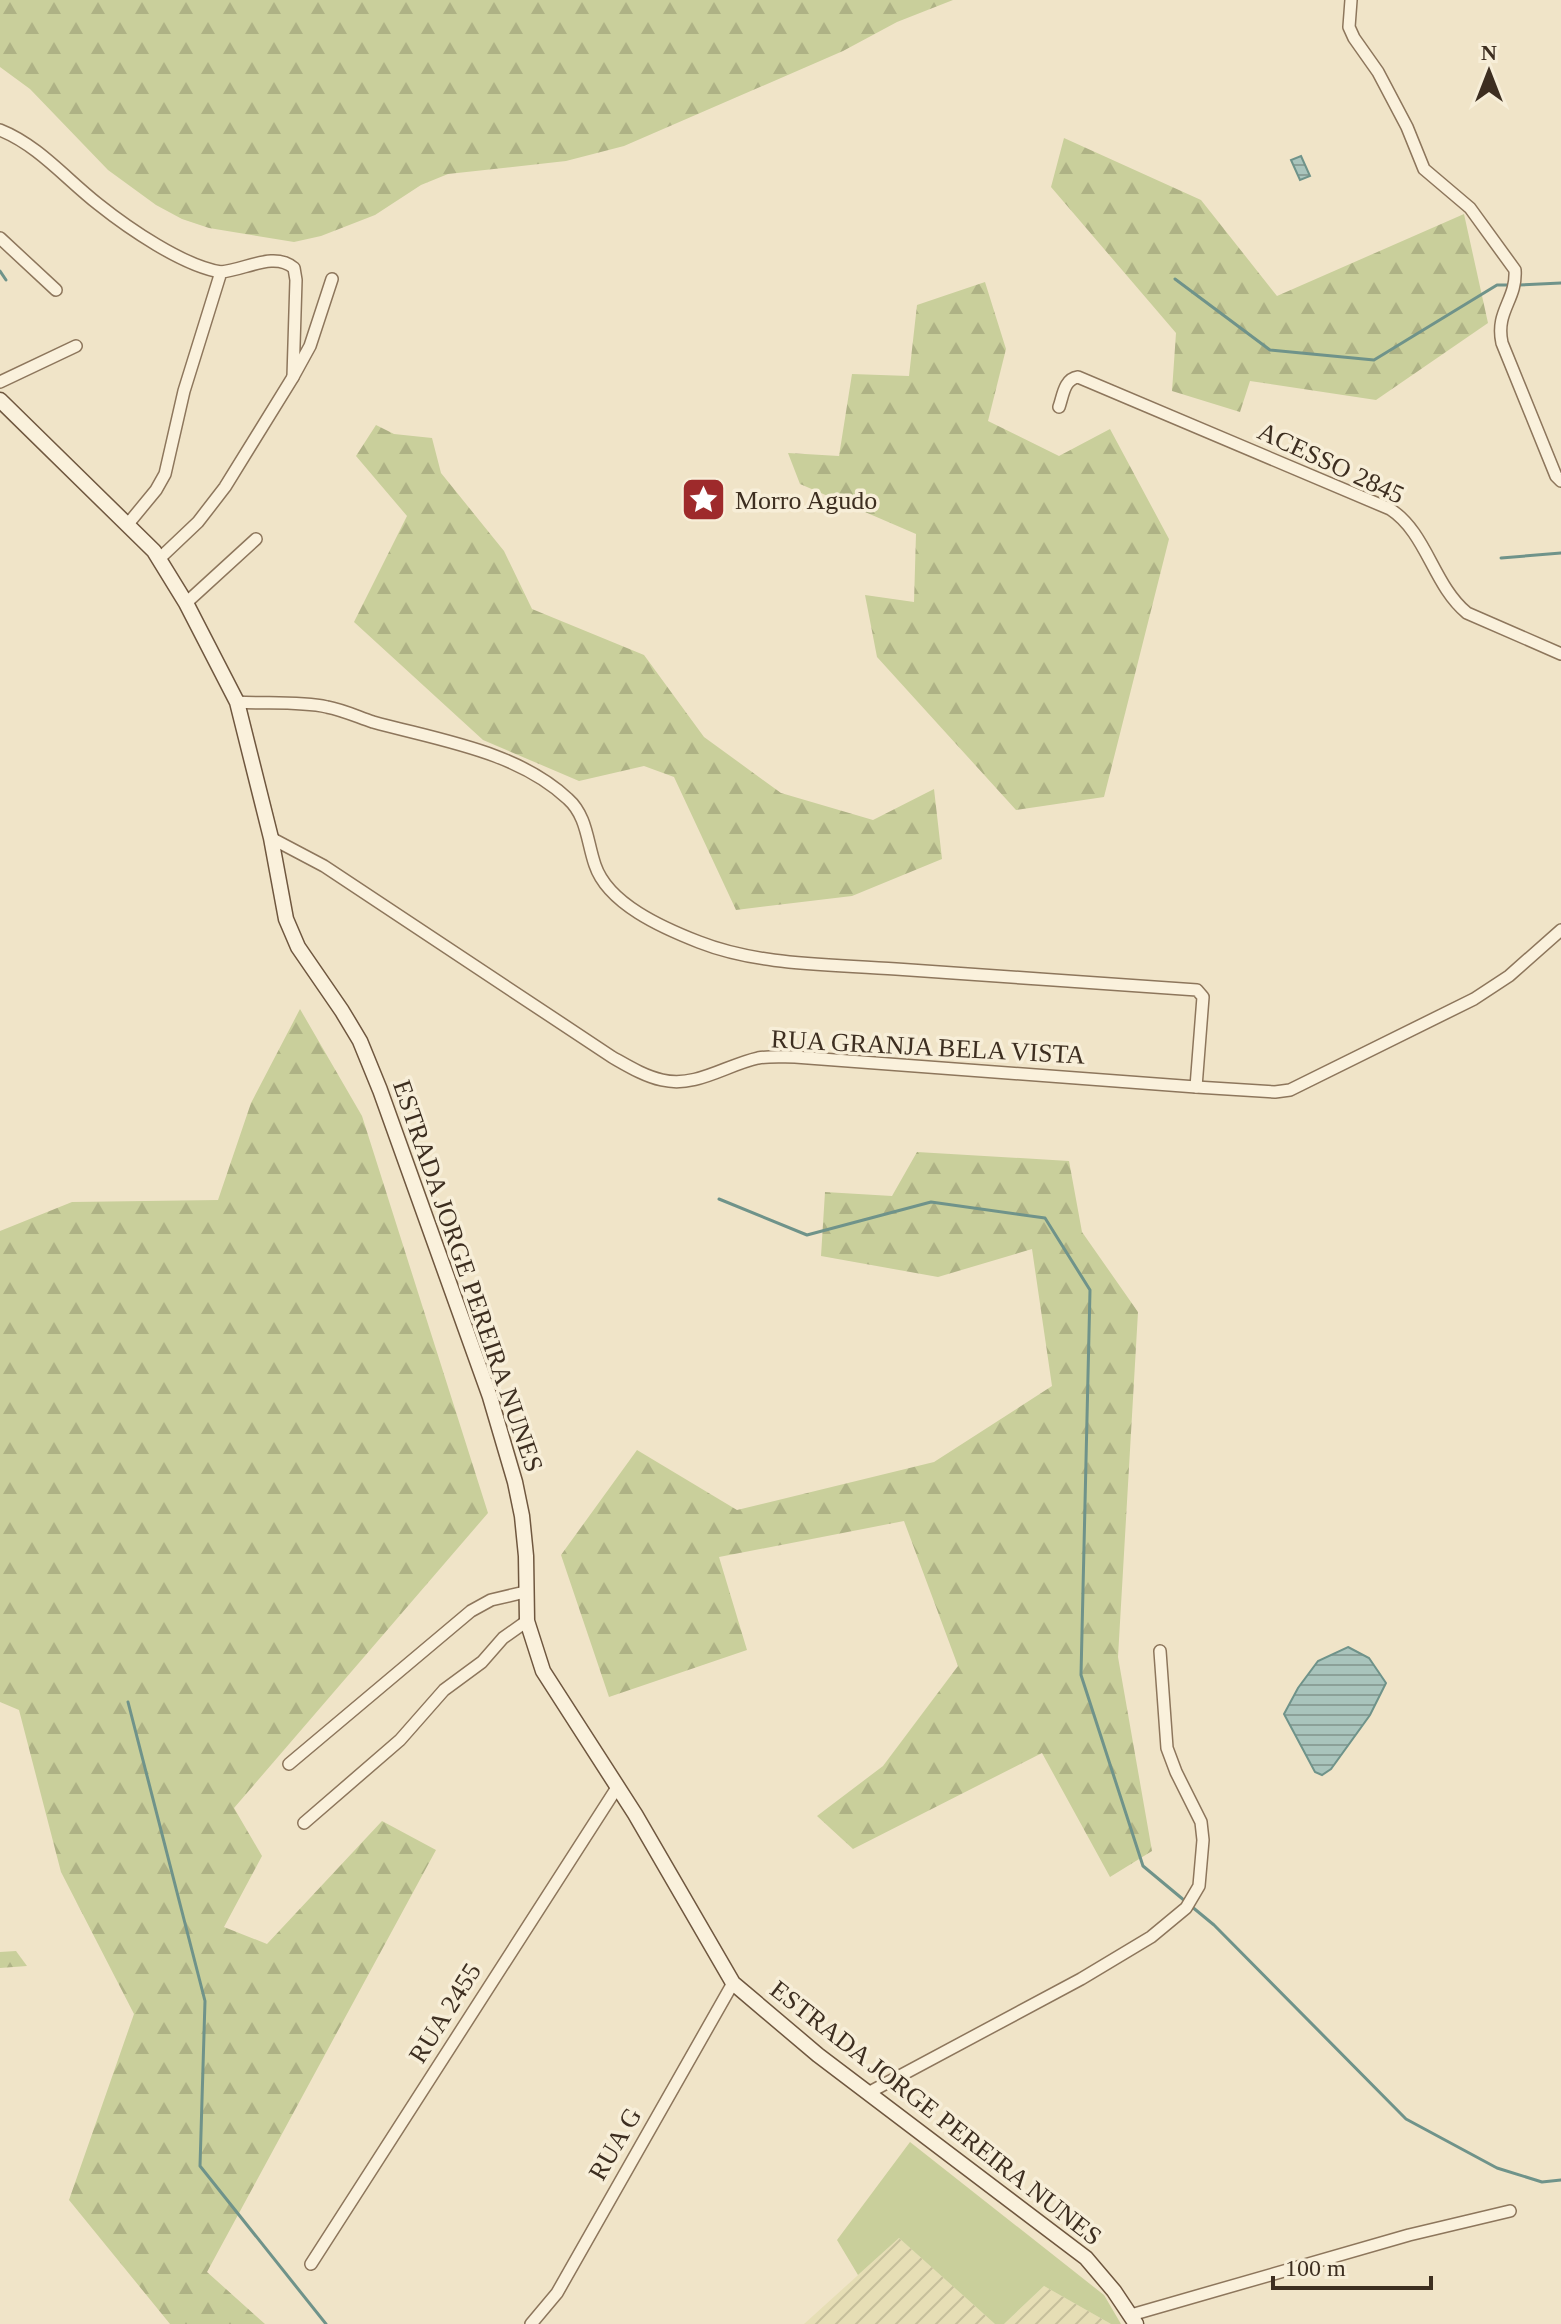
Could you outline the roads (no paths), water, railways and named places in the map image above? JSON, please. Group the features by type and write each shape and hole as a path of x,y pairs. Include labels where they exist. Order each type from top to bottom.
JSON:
{"street":[{"path":"1351,0 1349,27 1378,72 1407,127 1424,169 1470,208 1515,270 1513,291 1501,317 1499,330 1556,476 1561,481"},
{"path":"0,130 46,159 99,205 184,258 221,272 274,260 286,262 294,268 293,377"},
{"path":"0,238 56,290"},
{"path":"128,524 165,474 184,391 221,272"},
{"path":"159,559 198,522 225,487 293,377 310,346 332,279"},
{"path":"0,382 76,346"},
{"name":"ACESSO 2845","path":"1059,407 1067,383 1078,377 1390,509 1403,517 1413,531 1456,604 1467,613 1561,654"},
{"name":"ESTRADA JORGE PEREIRA NUNES","path":"0,400 61,463 128,524 159,559 186,603 237,702 271,838 286,919 298,947 360,1041 490,1397 522,1516 527,1621 543,1671 618,1786 733,1983 868,2093 1086,2258 1134,2319"},
{"path":"186,603 256,539"},
{"path":"237,702 326,707 462,743 521,768 569,799 582,815 595,865 609,889 643,914 697,941 734,954 815,963 1197,990 1203,997 1196,1087"},
{"name":"RUA GRANJA BELA VISTA","path":"271,838 324,866 612,1057 643,1074 664,1081 681,1082 713,1075 757,1058 783,1057 1275,1092 1301,1087 1474,999 1509,976 1561,930"},
{"path":"289,1764 471,1611 491,1600 525,1592"},
{"path":"304,1823 400,1740 444,1690 482,1662 503,1638 527,1621"},
{"path":"868,2093 1081,1979 1151,1937 1186,1908 1199,1886 1203,1840 1201,1822 1167,1748 1160,1651"},
{"name":"RUA 2455","path":"311,2264 618,1786"},
{"name":"RUA G","path":"531,2324 557,2293 733,1983"},
{"path":"1134,2319 1394,2239 1510,2211"}],"water":[{"path":"1301,156 1310,176 1300,180 1291,160"},
{"path":"1348,1647 1369,1658 1386,1683 1370,1715 1331,1769 1322,1775 1315,1772 1284,1714 1318,1661"}],"waterway":[{"path":"0,271 6,280"},
{"path":"1175,279 1270,350 1374,360 1497,285 1510,285"},
{"path":"1518,285 1561,283"},
{"path":"1501,558 1561,553"},
{"path":"719,1199 807,1235 931,1202 1045,1218 1090,1290 1081,1675 1143,1866 1185,1901"},
{"path":"128,1702 205,2001 200,2166 326,2324"},
{"path":"1191,1906 1214,1925 1406,2119 1497,2168 1542,2182 1561,2180"}],"place":[{"name":"Morro Agudo","path":"704,500"}]}
